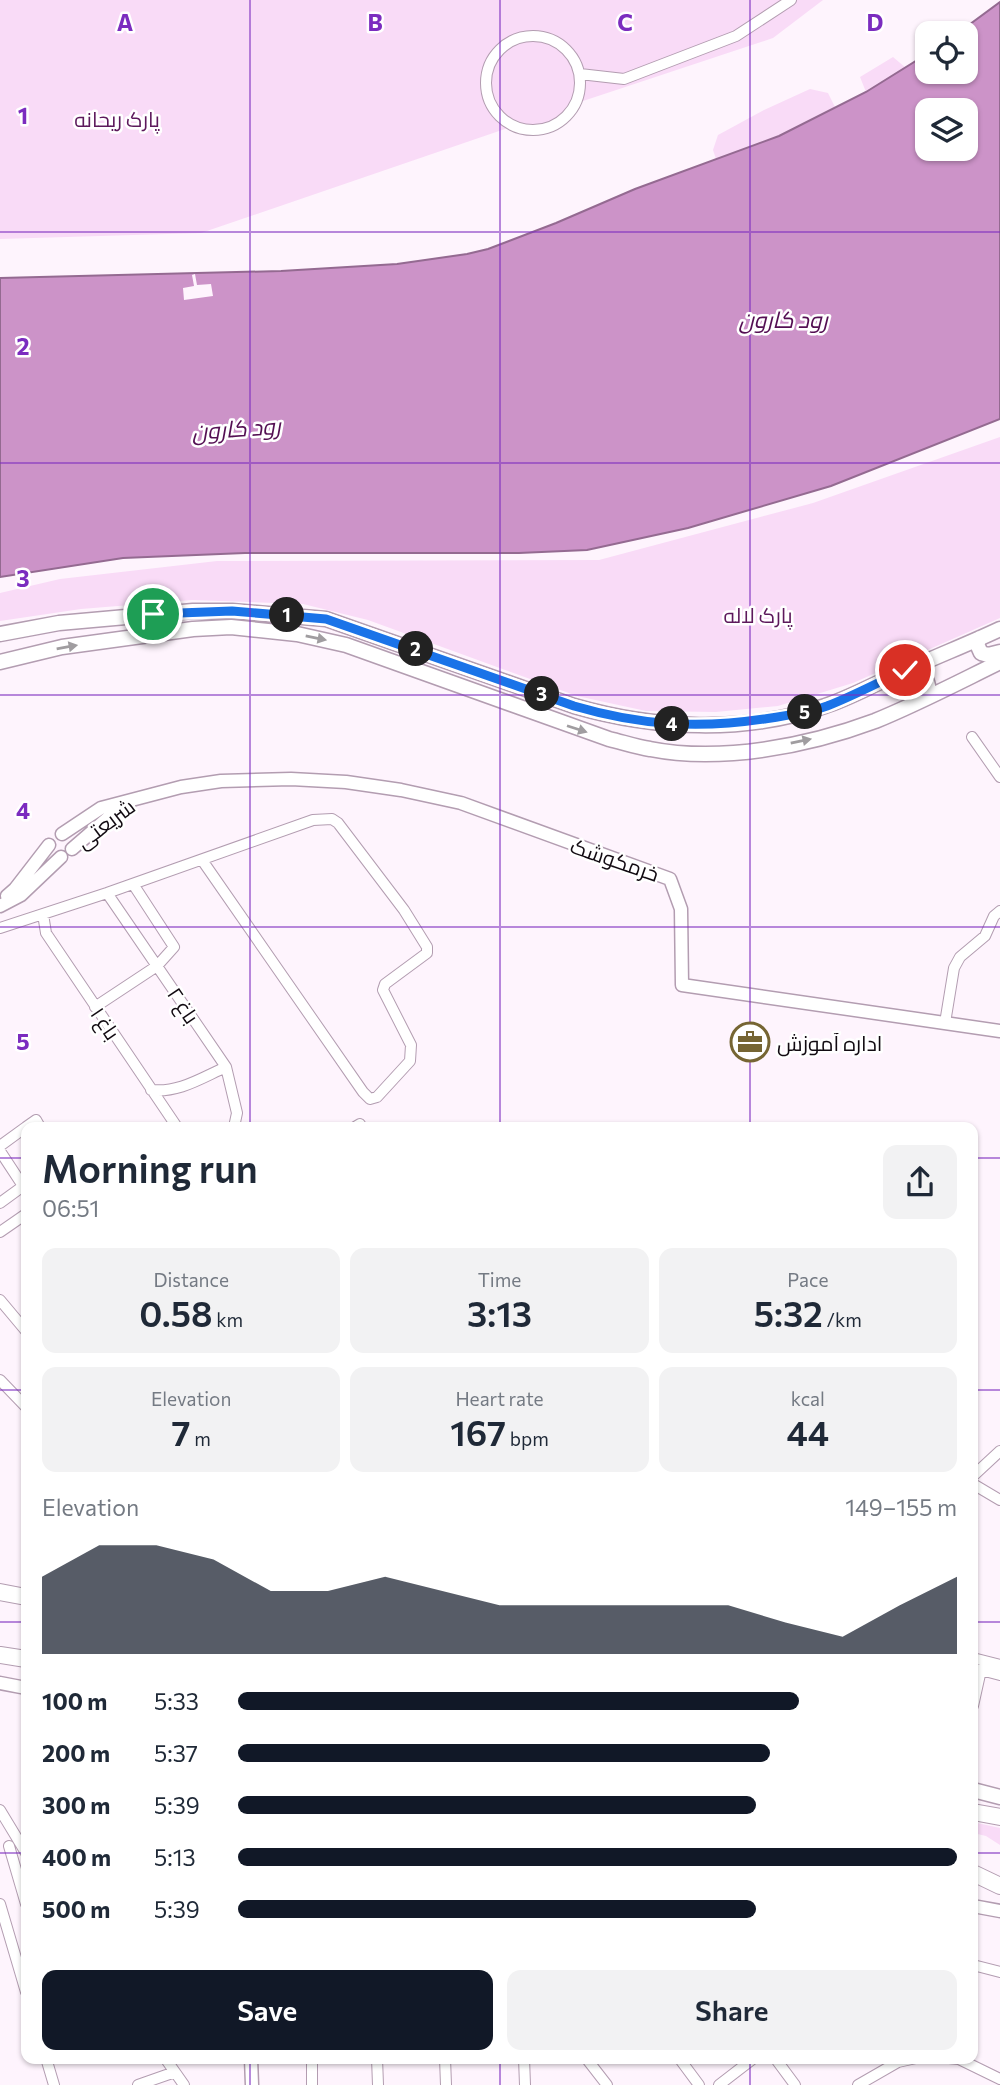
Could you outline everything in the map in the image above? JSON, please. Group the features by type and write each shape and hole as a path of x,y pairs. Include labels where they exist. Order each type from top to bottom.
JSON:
{"highway":[{"path":"0,1592 21,1596"},
{"path":"0,1655 21,1658"},
{"path":"978,1813 1000,1817"},
{"path":"978,1875 1000,1886"}],"main road":[{"path":"0,634 60,623 192,611 232,611 326,619 574,706 613,717 654,723 736,723 790,716 826,706 856,702 915,676 928,683 926,697"},
{"path":"0,662 62,647 192,629 231,627 297,634 346,645 609,739 651,750 696,754 737,752 832,734 876,720 1000,662"},
{"path":"826,706 1000,629"},
{"path":"980,638 977,644 981,653 988,655 1000,652"},
{"path":"978,1791 1000,1797"}],"street":[{"path":"580,74 624,79 736,36 791,0"},
{"path":"536,35 551,38 575,59 580,74 581,89 573,109 557,124 543,130 514,126 497,113 486,94 485,79 496,52 507,42 520,37 536,35"},
{"path":"972,737 1000,777"},
{"name":"خرمکوشک","path":"141,798 181,787 221,781 291,779 346,782 461,803 670,879 681,909 682,985 1000,1031"},
{"name":"شریعتی","path":"62,834 100,808 141,798"},
{"name":"شریعتی","path":"0,903 21,895 109,817 141,798"},
{"path":"0,928 313,820 332,819 338,823 404,910 427,947 427,953 386,984 383,990 411,1045 410,1061 377,1097 370,1099 363,1092 202,860"},
{"path":"62,834 70,839 66,853 52,854 49,845 53,837 62,834"},
{"name":"شریعتی","path":"0,903 15,889 49,845"},
{"path":"95,1007 157,966 174,947 133,884"},
{"name":"باغ ۲","path":"107,893 226,1067 237,1113 235,1122"},
{"path":"945,1023 954,968 960,957 985,936 994,916 1000,911"},
{"name":"باغ ۱","path":"43,914 46,933 173,1122"},
{"path":"151,1090 181,1088 226,1067"},
{"path":"21,1131 0,1149 21,1179"},
{"path":"0,1203 21,1188"},
{"path":"0,1232 21,1217"},
{"path":"0,1300 21,1325"},
{"path":"0,1380 21,1402"},
{"path":"978,1471 1000,1451"},
{"path":"978,1487 1000,1500"},
{"path":"979,1663 1000,1665"},
{"path":"979,1663 1000,1675"},
{"path":"0,1683 21,1687"},
{"path":"0,1810 14,1844 21,1879"},
{"path":"0,1904 21,1975"},
{"path":"978,1907 1000,1912"},
{"path":"978,1966 1000,1972"},
{"path":"48,2064 54,2085"},
{"path":"169,2064 184,2085"},
{"path":"251,2064 252,2085"},
{"path":"312,2064 312,2085"},
{"path":"377,2064 378,2085"},
{"path":"445,2064 446,2085"},
{"path":"524,2064 525,2085"},
{"path":"591,2064 607,2085"},
{"path":"682,2064 693,2083"},
{"path":"719,2085 746,2064"},
{"path":"779,2064 795,2085"},
{"path":"865,2083 892,2064"},
{"path":"969,2064 1000,2079"},
{"path":"138,2085 175,2072"}],"green space":[{"name":"پارک ریحانه","path":"0,0 823,0 773,38 577,103 542,133 514,126 201,233 0,239"},
{"path":"893,57 906,68 866,92 860,77"},
{"path":"810,89 828,93 836,109 779,136 716,159 713,150 718,135"},
{"name":"پارک لاله","path":"1000,437 1000,618 853,683 778,706 716,712 646,711 577,696 368,620 303,604 192,600 81,609 0,621 0,593 60,579 217,561 599,560 813,503"},
{"path":"978,1823 1000,1828 1000,1845 978,1834"}],"water":[{"name":"رود کارون","path":"1000,2 1000,419 831,486 688,528 587,550 519,553 245,553 123,558 0,577 0,278 281,271 397,264 467,254 488,249 635,189 779,136 866,92 915,61 915,84 978,84 978,21 974,21"}],"pier":[{"path":"195,274 197,285 211,284 213,296 184,300 183,288 194,286 192,275"}],"place":[{"name":"اداره آموزش","path":"750,1042"}],"route":[{"path":"153,614 232,611 326,619 574,706 613,717 654,723 736,723 790,716 826,706 905,670"}]}
